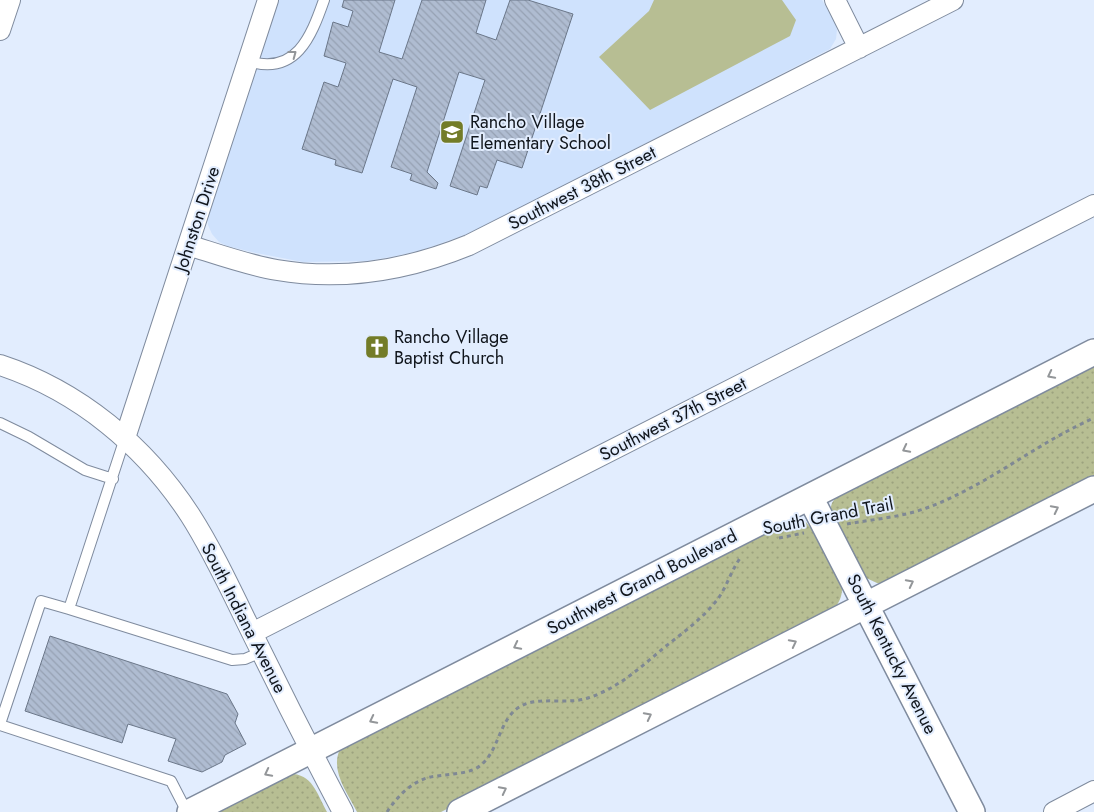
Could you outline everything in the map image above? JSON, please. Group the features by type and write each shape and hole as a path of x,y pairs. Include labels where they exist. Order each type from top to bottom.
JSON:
{"street":[{"path":"0,30 10,0"},
{"name":"Johnston Drive","path":"125,438 268,0"},
{"path":"835,0 859,48"},
{"name":"Southwest 38th Street","path":"188,245 268,268 304,273 353,274 402,267 426,261 469,245 953,0"},
{"name":"Southwest 37th Street","path":"252,634 1094,204"},
{"name":"Southwest Grand Boulevard","path":"189,812 1094,352"},
{"path":"0,365 44,383 68,396 98,415 125,438"},
{"name":"South Indiana Avenue","path":"125,438 151,464 191,517 343,812"},
{"path":"460,812 1094,489"},
{"name":"South Kentucky Avenue","path":"810,497 972,812"},
{"path":"1054,812 1094,792"}],"lane":[{"path":"248,61 258,64 277,64 295,54 308,39 324,0"},
{"path":"0,423 29,437 85,470 113,479"},
{"path":"69,609 125,438"},
{"path":"189,812 171,781 0,724 41,600 210,655 232,660 245,659 261,652"}],"path":[{"name":"South Grand Trail","path":"776,538 913,512 934,506 967,490 1046,442 1094,418"},
{"path":"387,812 403,793 420,780 466,772 486,760 511,715 522,706 535,702 587,699 626,679 708,611 724,589 743,554"}],"shaded area":[{"name":"Rancho Village Elementary School","path":"278,0 822,0 835,22 837,30 836,39 830,49 473,232 422,250 396,256 367,261 303,262 227,246 219,242 212,234 207,217"}],"green space":[{"path":"654,0 782,0 796,20 790,36 650,110 599,57 649,11"},
{"path":"1094,362 1094,479 883,584 864,577 830,510 837,495"},
{"path":"797,518 806,522 814,532 841,581 841,598 832,612 441,812 357,812 338,773 337,757 340,749 785,519"},
{"path":"286,774 302,776 307,780 316,791 327,812 209,812"}],"building":[{"path":"344,0 395,0 379,52 402,59 422,0 486,0 476,33 496,40 510,0 528,0 573,14 522,168 497,160 487,188 480,186 477,195 450,186 485,80 459,72 427,172 438,183 436,189 410,180 412,174 391,167 417,87 393,79 362,173 335,165 336,160 302,149 324,82 338,87 346,63 324,56 333,22 348,27 353,11 342,7"},
{"path":"50,636 227,694 238,714 235,723 246,744 225,755 222,762 202,772 168,761 176,739 128,724 122,743 25,711"}],"place":[{"name":"Rancho Village Elementary School","path":"452,132"},
{"name":"Rancho Village Baptist Church","path":"377,347"}]}
